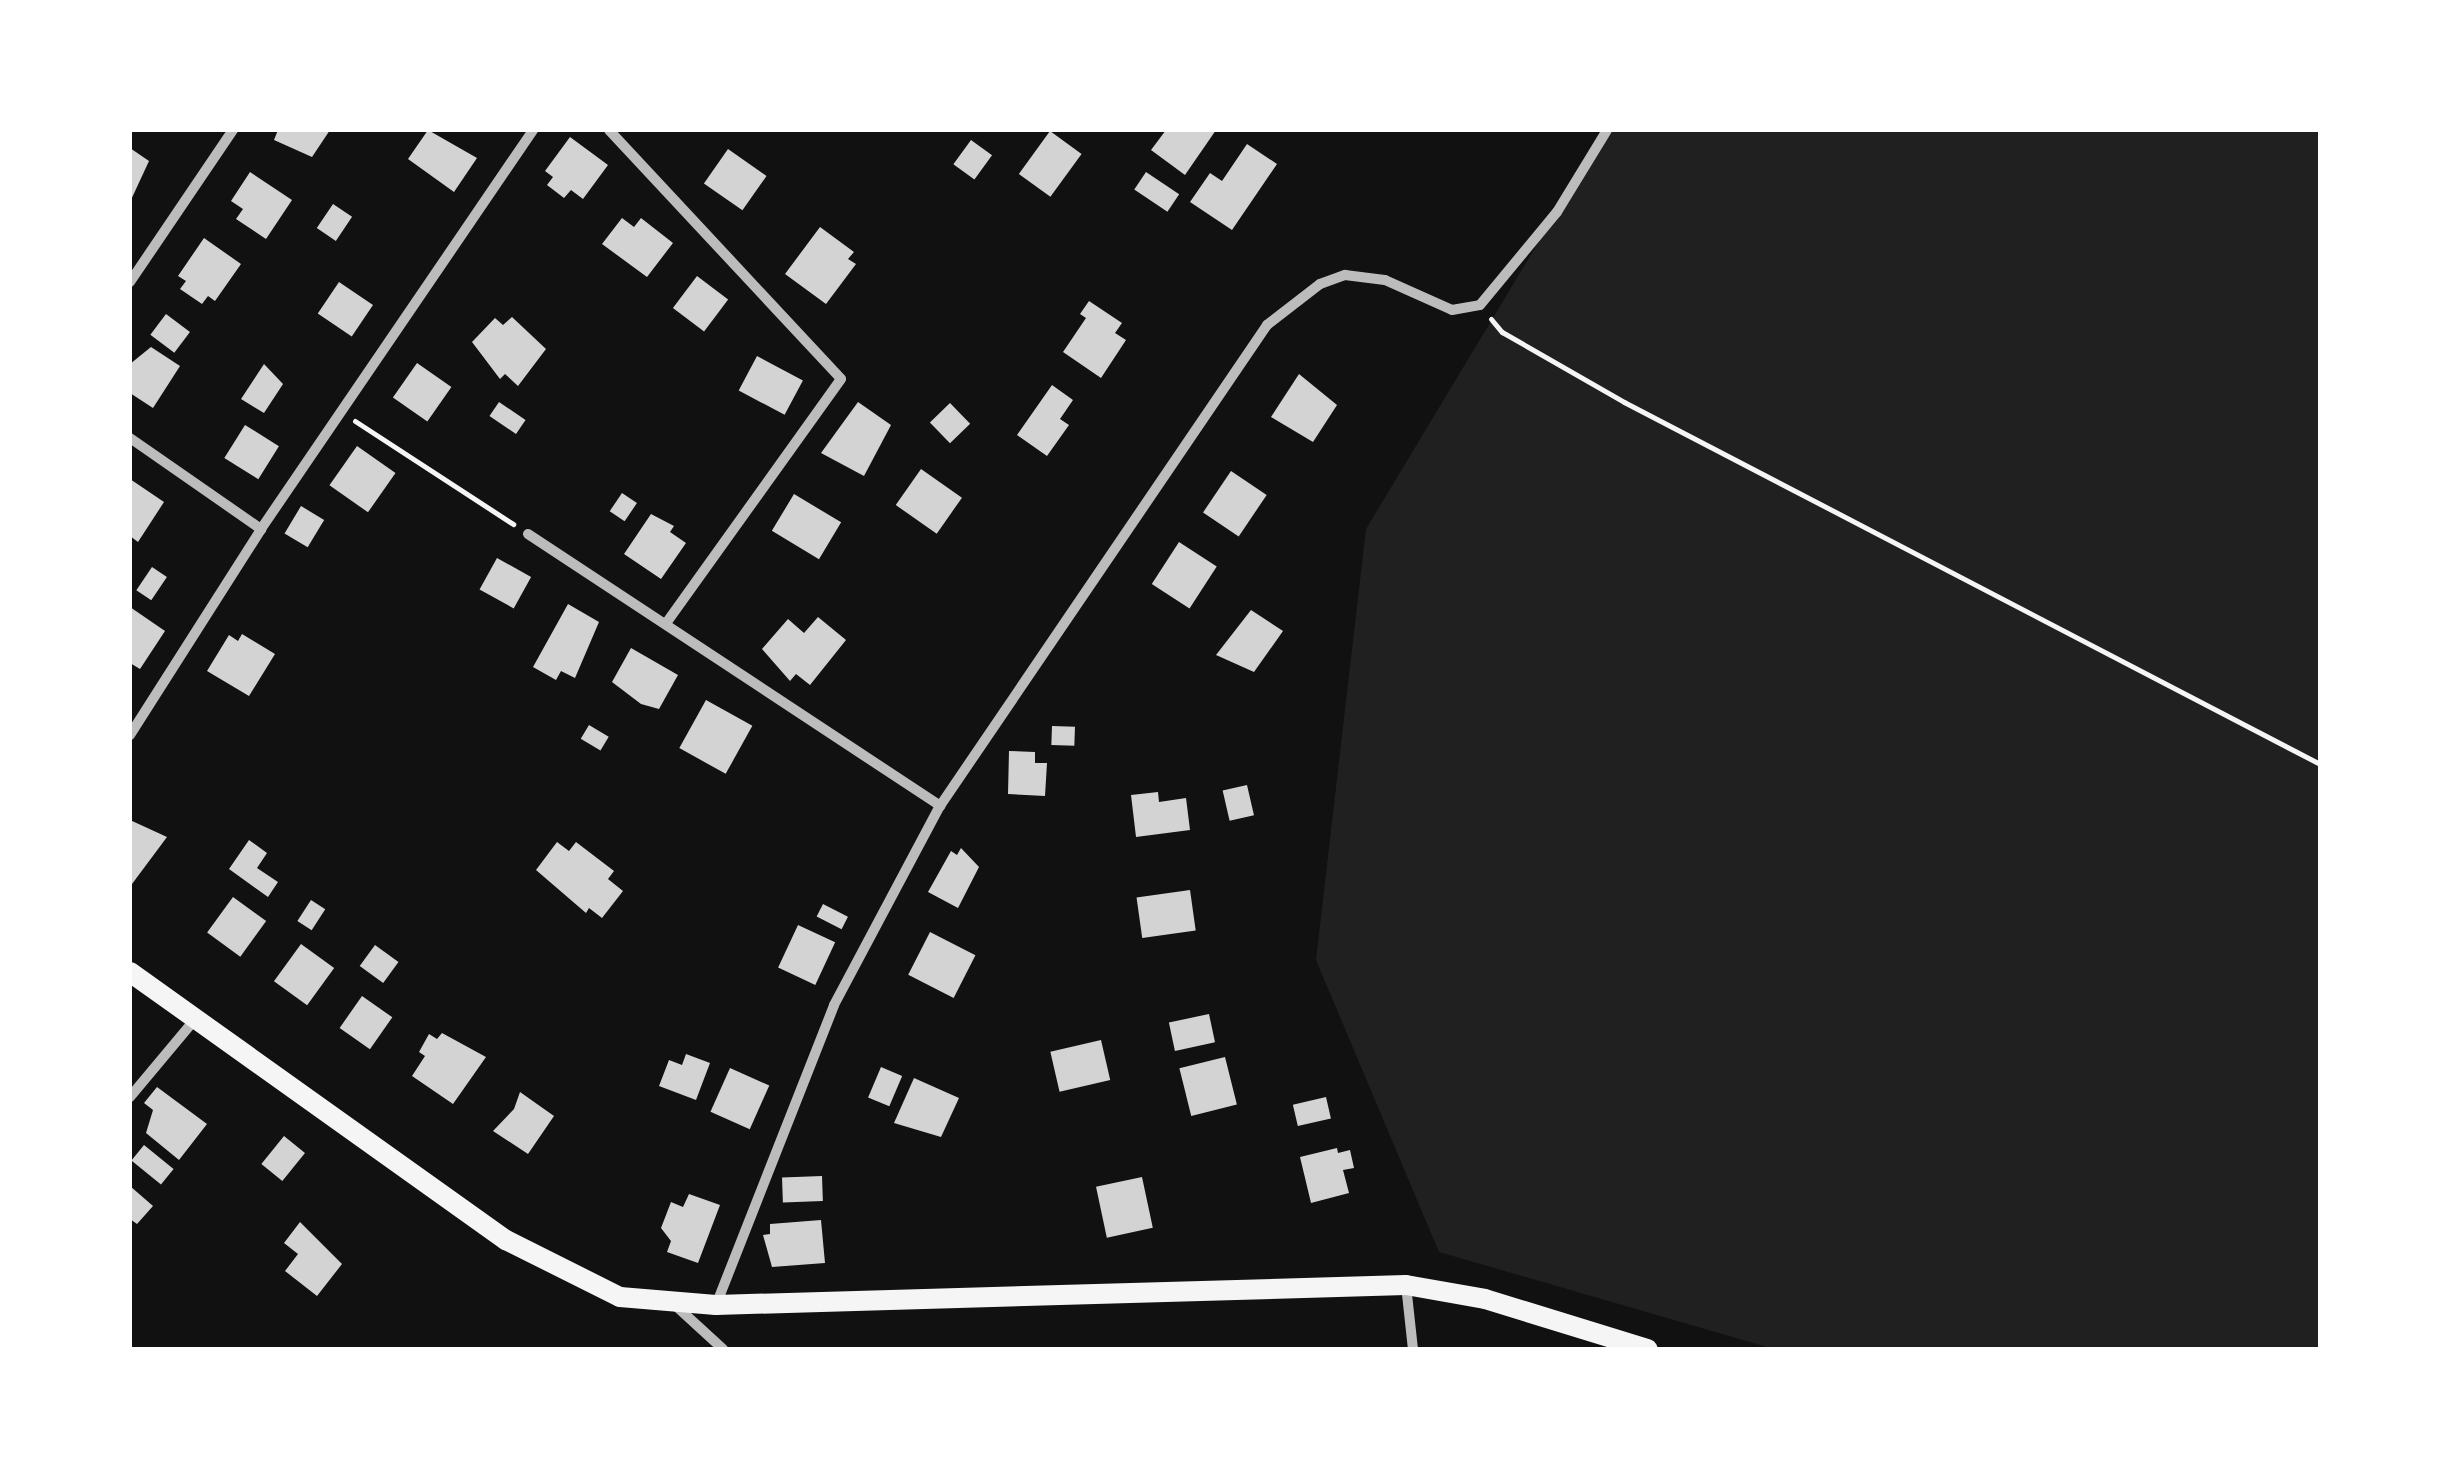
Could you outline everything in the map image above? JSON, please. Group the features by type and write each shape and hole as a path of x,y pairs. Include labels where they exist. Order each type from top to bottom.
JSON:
{"main road":[{"path":"130,972 506,1240 620,1297 716,1305 1406,1285 1485,1299 1648,1349"}],"street":[{"path":"130,282 233,130"},
{"path":"130,735 260,528 533,130"},
{"path":"609,130 840,379 666,623"},
{"path":"716,1305 834,1004 940,806 1267,324 1320,284 1345,275 1385,280 1452,310 1480,305 1557,212 1607,130"},
{"path":"130,438 260,528"},
{"path":"528,534 940,806"},
{"path":"130,1097 196,1018"},
{"path":"1406,1285 1412,1349"},
{"path":"672,1302 723,1349"}],"path":[{"path":"1480,305 1502,332 1624,402 2320,764"},
{"path":"340,412 528,534"}],"shaded area":[{"path":"1606,130 2320,130 2320,1349 1774,1349 1439,1252 1316,960 1366,529"}],"building":[{"path":"278,130 330,130 312,157 274,140"},
{"path":"428,130 477,158 454,192 408,159"},
{"path":"1166,130 1216,130 1185,175 1151,150"},
{"path":"1050,131 1082,154 1050,197 1019,174"},
{"path":"570,137 608,165 583,199 571,190 564,198 547,185 553,177 545,171"},
{"path":"971,140 992,155 974,180 953,164"},
{"path":"1247,144 1277,164 1232,230 1190,202 1210,173 1222,181"},
{"path":"130,148 149,161 130,202"},
{"path":"728,149 767,176 742,210 704,183"},
{"path":"250,172 292,200 266,239 236,219 243,209 231,201"},
{"path":"1146,172 1179,194 1167,212 1134,189"},
{"path":"333,204 352,217 336,241 317,228"},
{"path":"622,218 634,227 641,218 673,243 647,277 602,244"},
{"path":"820,227 854,252 848,259 856,264 826,304 785,274"},
{"path":"204,238 241,264 215,301 208,296 202,304 180,289 186,281 178,276"},
{"path":"697,276 728,299 704,331 673,308"},
{"path":"339,282 373,305 352,336 318,314"},
{"path":"1089,301 1122,323 1115,333 1126,340 1101,378 1063,352 1086,318 1080,314"},
{"path":"166,314 190,332 174,353 150,335"},
{"path":"512,317 546,349 518,386 505,374 500,379 472,342 495,318 503,325"},
{"path":"151,347 180,366 153,408 130,393 130,364"},
{"path":"757,356 803,380 785,415 739,390"},
{"path":"417,363 451,387 427,421 393,397"},
{"path":"264,364 283,384 264,413 241,399"},
{"path":"1299,374 1337,405 1313,442 1271,417"},
{"path":"1052,385 1073,400 1060,419 1069,425 1047,456 1017,435"},
{"path":"499,402 526,420 516,434 489,416"},
{"path":"858,402 891,425 864,476 821,453"},
{"path":"950,403 970,424 950,443 930,422"},
{"path":"245,425 279,446 258,479 224,458"},
{"path":"357,446 396,473 368,512 329,485"},
{"path":"921,469 962,498 937,534 896,505"},
{"path":"1231,471 1267,495 1239,536 1203,512"},
{"path":"130,479 164,502 138,542 130,536"},
{"path":"622,493 637,503 625,521 610,511"},
{"path":"794,494 841,522 819,559 772,531"},
{"path":"301,506 324,520 308,547 285,533"},
{"path":"651,514 674,526 670,532 686,543 661,579 624,554"},
{"path":"1179,542 1217,567 1190,608 1152,584"},
{"path":"497,558 531,577 514,608 480,589"},
{"path":"152,567 167,577 151,600 136,590"},
{"path":"568,604 599,622 575,678 561,671 556,680 533,667"},
{"path":"130,607 165,631 140,669 130,663"},
{"path":"1251,610 1283,631 1254,672 1216,655"},
{"path":"818,617 846,640 810,685 796,674 790,681 762,649 788,619 804,633"},
{"path":"242,634 275,654 249,696 207,671 229,635 238,641"},
{"path":"631,648 678,675 659,709 641,704 612,682"},
{"path":"706,700 752,726 726,774 679,748"},
{"path":"589,725 609,737 600,751 581,739"},
{"path":"1052,726 1075,727 1074,746 1051,745"},
{"path":"1009,751 1035,752 1035,763 1047,763 1045,796 1008,794"},
{"path":"1247,785 1254,815 1230,821 1223,791"},
{"path":"1158,792 1159,802 1186,798 1190,830 1136,837 1131,795"},
{"path":"130,820 167,837 132,884 130,882"},
{"path":"249,840 267,853 257,868 278,882 268,897 229,869"},
{"path":"557,842 569,851 576,842 614,871 608,879 623,891 602,918 589,908 586,913 536,870"},
{"path":"961,848 979,867 958,908 928,892 951,851 957,855"},
{"path":"1190,890 1196,931 1142,938 1137,898"},
{"path":"233,897 266,921 240,957 207,933"},
{"path":"311,900 325,909 312,930 297,921"},
{"path":"823,904 848,917 842,929 817,916"},
{"path":"798,925 835,942 815,985 778,968"},
{"path":"930,932 975,955 954,998 908,975"},
{"path":"301,944 334,968 307,1005 274,981"},
{"path":"375,945 398,962 383,983 360,966"},
{"path":"362,996 392,1017 370,1049 340,1028"},
{"path":"1209,1014 1215,1042 1175,1051 1169,1023"},
{"path":"442,1033 486,1057 453,1104 412,1076 425,1056 419,1052 429,1034 437,1039"},
{"path":"1101,1040 1110,1080 1060,1092 1050,1052"},
{"path":"686,1054 710,1063 696,1100 659,1086 669,1060 682,1065"},
{"path":"1225,1057 1237,1105 1191,1116 1179,1068"},
{"path":"881,1067 902,1076 889,1106 868,1097"},
{"path":"730,1068 769,1085 750,1129 710,1112"},
{"path":"914,1078 959,1098 941,1137 894,1123"},
{"path":"157,1087 207,1124 179,1160 146,1133 153,1110 144,1103"},
{"path":"520,1092 554,1116 528,1154 493,1131 514,1109"},
{"path":"1326,1097 1331,1118 1298,1126 1293,1105"},
{"path":"284,1136 305,1153 282,1181 261,1164"},
{"path":"144,1145 174,1169 161,1184 131,1161"},
{"path":"1337,1148 1338,1153 1350,1150 1354,1168 1343,1170 1349,1193 1311,1203 1300,1157"},
{"path":"822,1176 823,1201 783,1202 782,1177"},
{"path":"1142,1177 1153,1228 1107,1238 1096,1187"},
{"path":"130,1186 153,1206 137,1224 130,1219"},
{"path":"689,1194 720,1205 698,1263 667,1252 671,1241 661,1228 671,1202 683,1207"},
{"path":"821,1220 825,1263 772,1267 763,1235 770,1234 770,1224"},
{"path":"300,1222 342,1264 317,1296 285,1271 298,1254 284,1243"}]}
